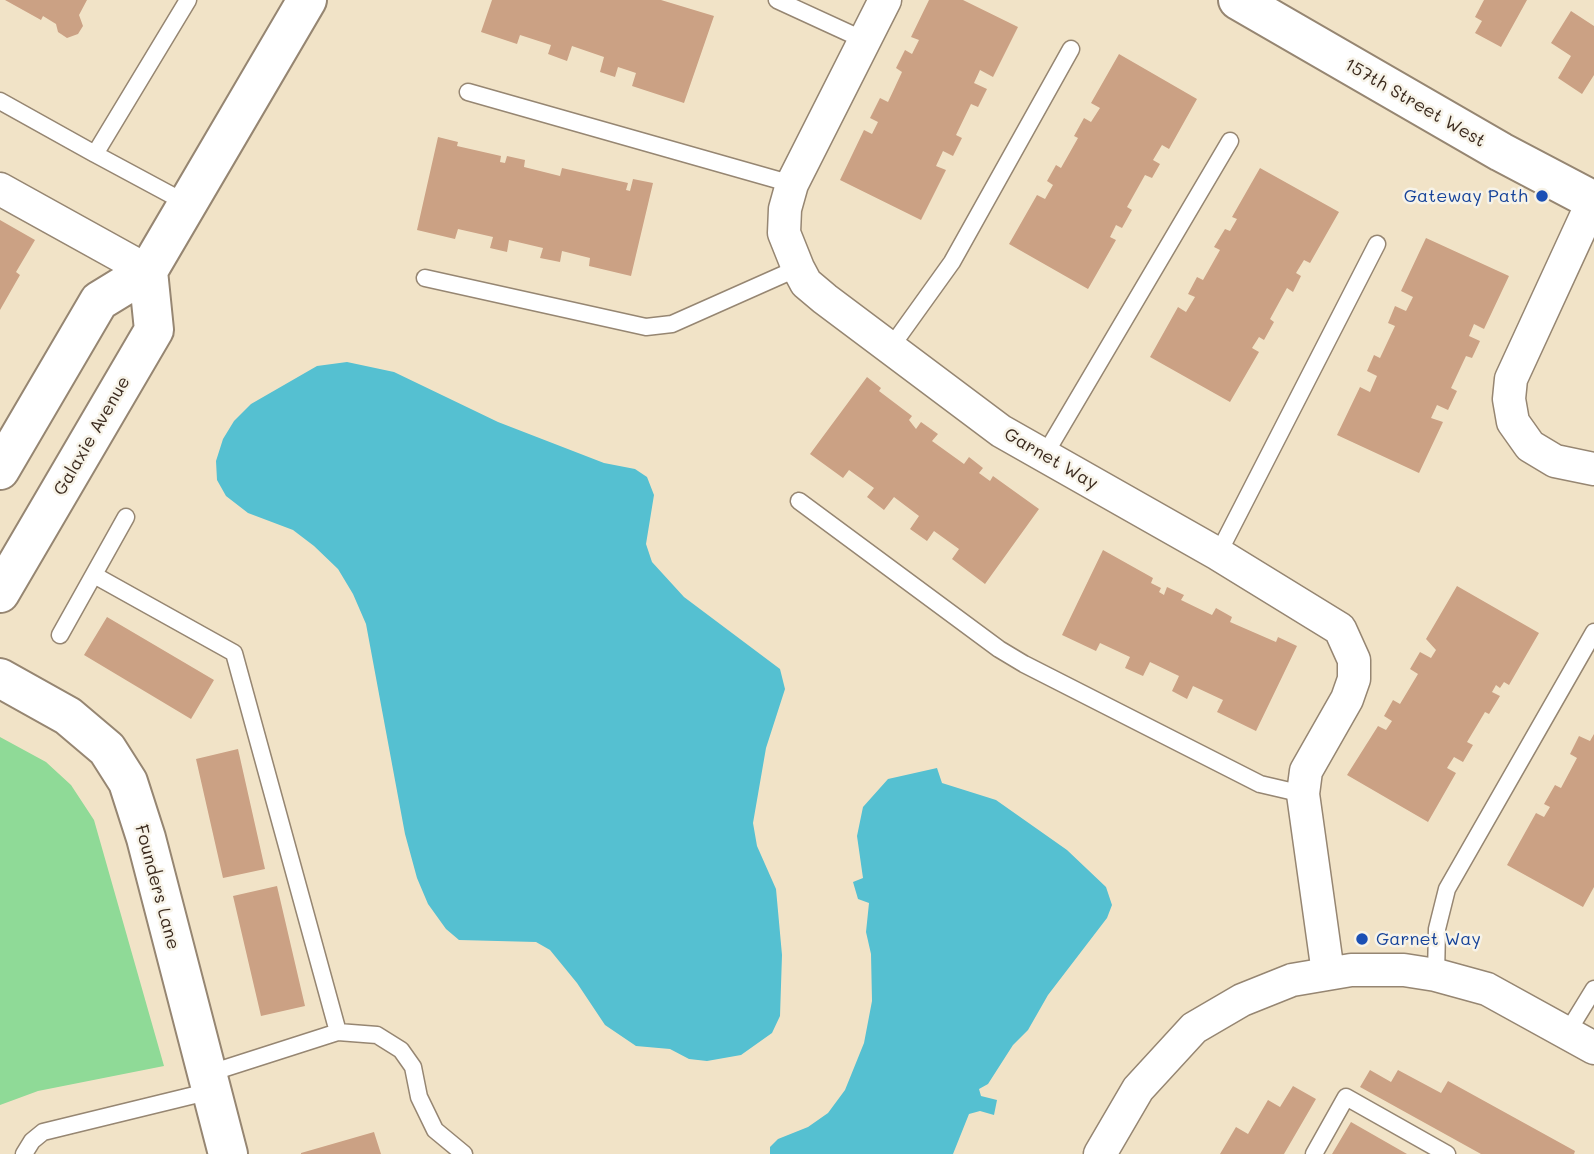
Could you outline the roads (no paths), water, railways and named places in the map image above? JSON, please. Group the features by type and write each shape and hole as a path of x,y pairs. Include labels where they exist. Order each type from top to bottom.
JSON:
{"street":[{"path":"0,470 99,301 148,271 307,0"},
{"name":"Garnet Way","path":"885,0 792,184 785,209 784,233 798,268 806,283 825,299 1001,431 1218,554 1327,618 1340,629 1354,660 1354,679 1347,699 1306,771 1303,794 1328,972"},
{"name":"157th Street West","path":"1238,0 1501,152 1594,201"},
{"path":"0,190 148,271"},
{"path":"1594,201 1511,379 1509,398 1513,422 1530,446 1555,461 1594,468"},
{"name":"Galaxie Avenue","path":"0,593 154,330 148,271"},
{"name":"Founders Lane","path":"0,678 68,716 107,749 128,782 228,1154"},
{"path":"1100,1154 1138,1088 1194,1028 1264,989 1328,972 1383,969 1436,975 1487,989 1581,1040"}],"lane":[{"path":"95,154 188,0"},
{"path":"777,0 864,40"},
{"path":"891,347 952,262 1071,49"},
{"path":"468,92 792,184"},
{"path":"0,101 188,204"},
{"path":"1044,456 1230,141"},
{"path":"1218,554 1377,244"},
{"path":"425,278 646,327 672,324 798,268"},
{"path":"799,501 999,649 1024,664 1260,784 1303,794"},
{"path":"60,635 126,517"},
{"path":"94,575 234,653 338,1032"},
{"path":"1436,975 1437,929 1447,889 1594,632"},
{"path":"1581,1040 1594,989"},
{"path":"24,1154 43,1132 209,1083 338,1032 377,1035 401,1050 412,1067 419,1097 435,1130 464,1154"},
{"path":"1314,1154 1346,1097 1447,1154"}],"water":[{"path":"347,362 394,372 498,422 604,463 635,469 647,477 654,495 646,544 652,562 684,597 780,669 785,689 766,748 753,823 757,846 776,889 782,955 780,1016 772,1033 741,1055 707,1061 689,1059 670,1049 636,1046 605,1025 577,983 550,950 536,942 459,940 446,929 428,904 417,878 405,834 366,624 353,594 338,569 314,546 293,530 248,513 226,496 217,480 216,461 223,439 234,421 251,404 317,366"},
{"path":"937,768 942,783 996,800 1067,850 1106,887 1112,905 1107,918 1048,995 1028,1030 1013,1045 988,1084 979,1089 981,1096 997,1100 994,1115 980,1111 969,1114 953,1154 770,1154 770,1147 778,1139 808,1127 828,1113 845,1090 864,1043 872,1001 871,954 866,932 869,903 858,899 853,882 863,878 857,836 863,807 888,779"}],"place":[{"name":"Gateway Path","path":"1542,196"},
{"name":"Garnet Way","path":"1362,939"}]}
